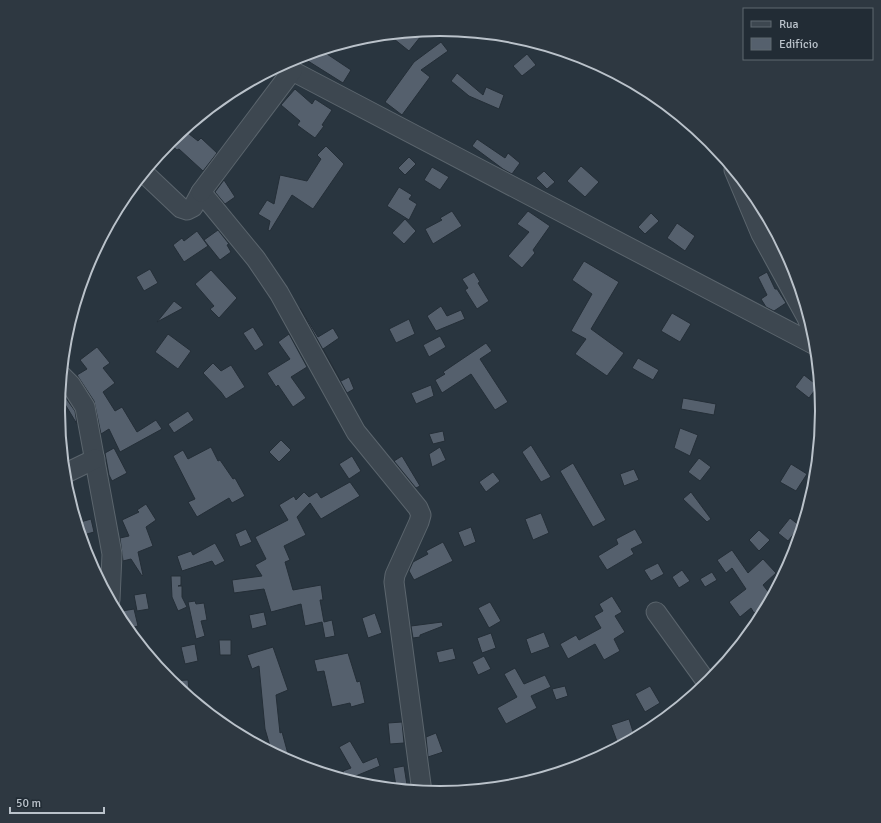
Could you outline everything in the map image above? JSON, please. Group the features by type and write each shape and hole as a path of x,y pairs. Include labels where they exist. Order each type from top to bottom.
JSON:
{"street":[{"path":"288,69 810,342"},
{"path":"148,177 181,208 187,210 193,207 201,192 284,71"},
{"path":"741,188 761,234 796,293"},
{"path":"201,192 256,258 279,293 356,432 418,508 421,516 395,575 394,582 421,786"},
{"path":"67,381 85,407 112,554 110,590"},
{"path":"70,471 95,460"},
{"path":"656,612 704,679"}],"building":[{"path":"420,37 409,51 394,39"},
{"path":"441,42 448,51 421,70 430,77 402,115 385,102 414,62"},
{"path":"327,54 351,70 343,83 308,61"},
{"path":"527,54 536,65 522,76 513,66"},
{"path":"457,73 483,95 486,87 504,95 499,109 469,96 451,81"},
{"path":"295,89 312,104 315,99 332,110 322,125 324,126 315,138 297,125 300,121 281,105"},
{"path":"188,133 198,141 201,138 217,153 203,171 179,149 177,150 174,147"},
{"path":"477,139 505,158 508,153 520,163 512,174 472,146"},
{"path":"326,146 344,164 313,209 292,195 270,231 268,230 270,221 258,214 267,200 274,204 280,175 307,181 321,159 317,155"},
{"path":"409,157 416,164 405,175 398,168"},
{"path":"581,166 599,182 585,197 567,181"},
{"path":"432,167 449,177 440,190 424,180"},
{"path":"544,171 555,182 547,189 536,178"},
{"path":"224,180 235,197 225,204 215,192"},
{"path":"399,187 412,195 409,199 417,204 409,220 387,206"},
{"path":"452,211 462,226 433,244 425,229 442,220 440,218"},
{"path":"528,211 550,226 533,250 535,253 522,268 508,256 529,232 517,224"},
{"path":"651,213 659,221 645,234 638,227"},
{"path":"405,219 416,231 404,244 392,233"},
{"path":"677,223 695,236 685,251 667,238"},
{"path":"218,230 229,244 227,245 231,252 220,260 204,240"},
{"path":"197,231 208,246 184,262 173,245 182,238 184,241"},
{"path":"584,261 619,282 591,329 624,353 607,376 575,354 586,339 571,331 592,294 572,280"},
{"path":"150,269 158,283 144,291 136,277"},
{"path":"211,270 237,298 219,318 210,309 214,306 195,284"},
{"path":"474,272 480,282 478,283 489,301 477,309 465,290 468,288 462,279"},
{"path":"767,272 775,289 777,289 786,303 774,311 766,307 761,299 767,295 758,277"},
{"path":"174,301 183,308 157,322"},
{"path":"441,306 447,316 461,310 465,319 436,331 427,316"},
{"path":"300,308 318,337 333,328 339,338 323,349 341,381 349,377 354,389 347,393"},
{"path":"672,313 691,324 680,342 661,331"},
{"path":"409,319 415,334 396,343 389,329"},
{"path":"253,327 264,345 255,351 243,333"},
{"path":"168,334 191,351 178,369 155,352"},
{"path":"289,334 307,367 291,377 306,398 293,407 278,385 276,387 267,373 290,359 278,342"},
{"path":"440,336 446,347 429,357 423,345"},
{"path":"486,343 492,351 480,359 508,402 495,410 471,374 442,393 435,380 445,374 443,372"},
{"path":"97,347 110,363 103,368 115,383 103,392 115,411 122,407 137,432 156,420 162,429 120,452 109,429 101,434 94,401 77,375 87,369 80,360"},
{"path":"638,358 659,370 653,380 632,368"},
{"path":"213,363 221,371 231,365 245,387 226,399 203,373"},
{"path":"804,375 815,383 815,390 809,398 795,387"},
{"path":"431,385 434,396 416,404 411,393"},
{"path":"66,398 75,411 77,424 65,405"},
{"path":"683,398 716,404 714,415 681,409"},
{"path":"188,411 194,420 174,433 168,424"},
{"path":"680,428 698,435 690,456 674,448"},
{"path":"443,431 445,441 433,444 429,434"},
{"path":"281,440 291,450 279,462 269,452"},
{"path":"531,445 551,477 541,482 522,452"},
{"path":"211,447 218,461 220,460 233,479 235,478 245,496 232,503 229,498 197,517 188,502 195,499 173,456 183,450 188,459"},
{"path":"440,447 446,460 432,467 429,454"},
{"path":"114,448 127,473 112,481 109,475 105,453"},
{"path":"352,456 361,471 349,479 339,464"},
{"path":"402,456 420,486 416,488 394,461"},
{"path":"699,458 711,467 700,481 688,472"},
{"path":"573,463 606,520 593,527 560,471"},
{"path":"791,464 807,474 796,491 780,482"},
{"path":"634,469 639,480 624,486 620,474"},
{"path":"493,472 500,481 486,492 479,482"},
{"path":"350,482 360,496 321,519 310,503 297,517 306,535 284,546 290,560 285,562 293,590 321,585 323,600 320,600 324,622 332,620 335,636 325,638 322,622 305,626 301,604 271,612 264,589 234,593 232,580 262,576 255,565 266,559 255,537 288,520 279,505 294,496 296,500 304,492 309,497 317,492 321,498"},
{"path":"691,492 711,519 707,522 683,499"},
{"path":"146,504 156,520 146,527 153,546 138,552 142,576 131,559 123,561 120,538 129,536 122,520 139,512 137,510"},
{"path":"541,513 549,533 533,540 525,519"},
{"path":"790,518 798,525 796,530 788,541 778,533"},
{"path":"91,519 94,532 86,534 82,522"},
{"path":"471,527 476,542 464,547 458,532"},
{"path":"246,529 252,542 240,547 235,534"},
{"path":"635,529 643,543 631,549 634,554 607,570 598,556 618,544 616,539"},
{"path":"759,530 770,540 759,551 749,540"},
{"path":"443,542 453,561 414,580 409,571 413,562 428,554 426,551"},
{"path":"215,543 225,561 215,566 212,561 182,571 177,556 191,551 193,555"},
{"path":"732,550 748,573 763,559 776,573 763,585 769,593 760,609 754,613 751,608 740,617 729,602 746,589 732,568 726,573 717,560"},
{"path":"658,563 664,574 651,581 644,570"},
{"path":"682,570 690,581 679,588 672,577"},
{"path":"712,572 717,580 705,587 700,579"},
{"path":"171,576 181,576 181,585 178,586 182,586 182,597 187,607 178,611 172,597"},
{"path":"146,593 149,609 137,611 134,595"},
{"path":"612,596 622,612 615,616 625,632 614,639 620,651 604,660 595,644 568,659 560,644 576,635 579,640 601,628 594,616 603,611 599,604"},
{"path":"195,601 196,604 204,603 207,620 201,621 205,636 196,639 188,602"},
{"path":"490,602 501,621 489,628 478,608"},
{"path":"134,609 138,626 133,627 122,611"},
{"path":"264,612 267,625 252,629 249,615"},
{"path":"375,613 382,633 368,638 362,618"},
{"path":"442,622 443,626 420,635 420,637 413,638 411,626"},
{"path":"544,632 550,647 531,654 526,639"},
{"path":"491,633 496,648 482,653 477,638"},
{"path":"219,640 231,640 231,655 220,655"},
{"path":"195,644 198,661 185,664 181,647"},
{"path":"273,647 288,690 276,695 280,733 282,732 288,754 270,746 265,729 259,666 252,669 247,655"},
{"path":"453,648 456,659 439,663 436,652"},
{"path":"348,653 357,682 360,681 365,703 351,707 350,703 332,707 324,671 317,672 314,660"},
{"path":"484,656 491,669 478,675 472,662"},
{"path":"515,668 524,684 545,675 551,687 531,696 537,708 506,724 497,708 517,697 504,674"},
{"path":"179,680 188,680 189,690 189,690"},
{"path":"565,686 568,696 556,700 552,689"},
{"path":"650,686 660,703 645,712 635,694"},
{"path":"629,719 634,734 617,743 611,725"},
{"path":"402,722 404,743 390,744 388,723"},
{"path":"436,733 443,752 428,757 426,737"},
{"path":"350,741 363,763 377,757 380,766 354,777 344,774 343,771 351,768 339,747"},
{"path":"404,766 407,785 396,784 393,768"}]}
